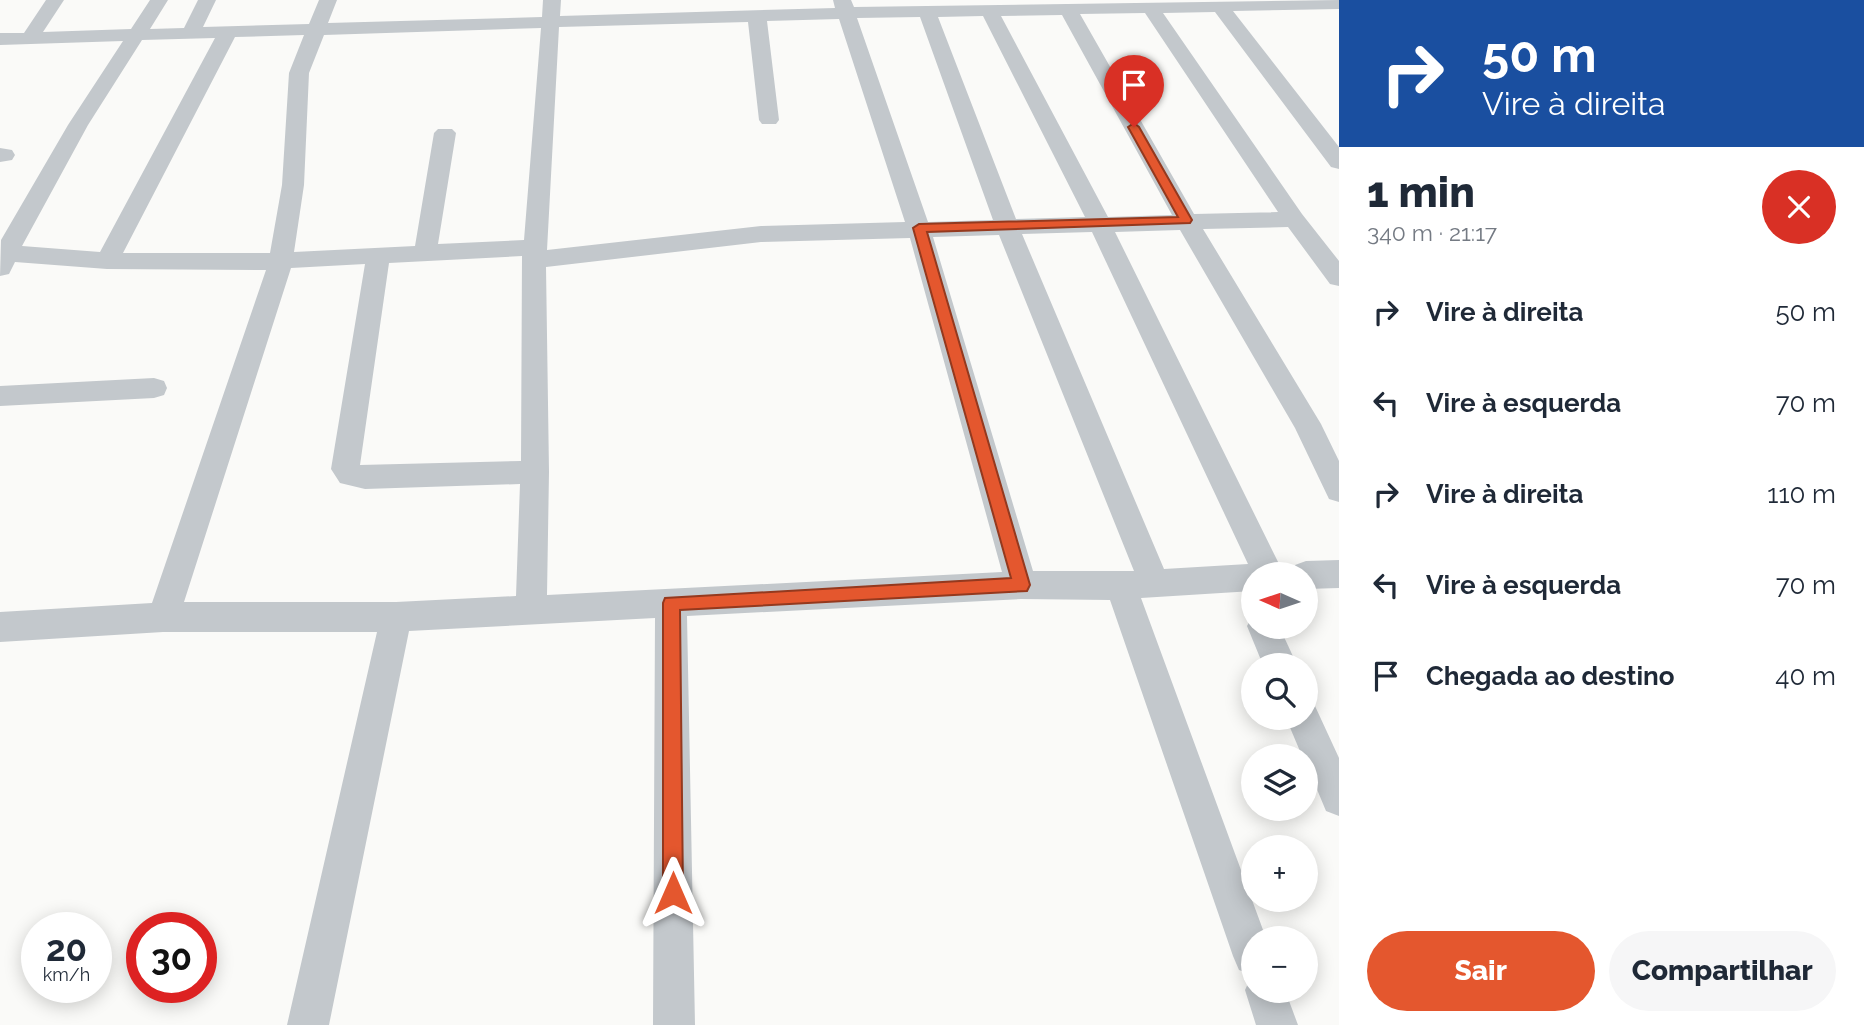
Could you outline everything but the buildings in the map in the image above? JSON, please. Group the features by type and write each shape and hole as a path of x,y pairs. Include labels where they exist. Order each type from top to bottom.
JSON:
{"street":[{"path":"29,39 55,0"},
{"path":"159,0 78,125 5,250 107,261 241,263 425,254 535,254 714,237 919,228 1294,219"},
{"path":"190,34 207,0"},
{"path":"163,617 281,261 293,185 299,73 328,0"},
{"path":"637,0 638,20"},
{"path":"0,39 440,27 552,11 638,20 844,6 886,6 927,12 953,6 990,12 1019,5 1068,9 1217,3 1331,3"},
{"path":"1217,3 1339,162"},
{"path":"440,27 445,6"},
{"path":"844,6 919,228 1021,585"},
{"path":"1150,7 1294,219 1339,278"},
{"path":"1068,9 1186,220 1307,424 1339,489"},
{"path":"531,610 535,472 535,254 552,11"},
{"path":"748,11 769,120"},
{"path":"927,12 1138,585 1244,926"},
{"path":"990,12 1100,224 1245,562"},
{"path":"107,261 228,32"},
{"path":"425,254 445,133"},
{"path":"378,256 345,469 350,475 365,477 535,472"},
{"path":"0,396 154,388"},
{"path":"1318,575 1339,574"},
{"path":"0,627 163,617 396,617 1021,585 1241,583"},
{"path":"671,603 674,1025"},
{"path":"307,1025 396,617"},
{"path":"1308,730 1339,798"},
{"path":"1270,1003 1278,1025"}],"route":[{"path":"673,893 671,603 1021,585 919,228 1186,220 1134,127"}]}
